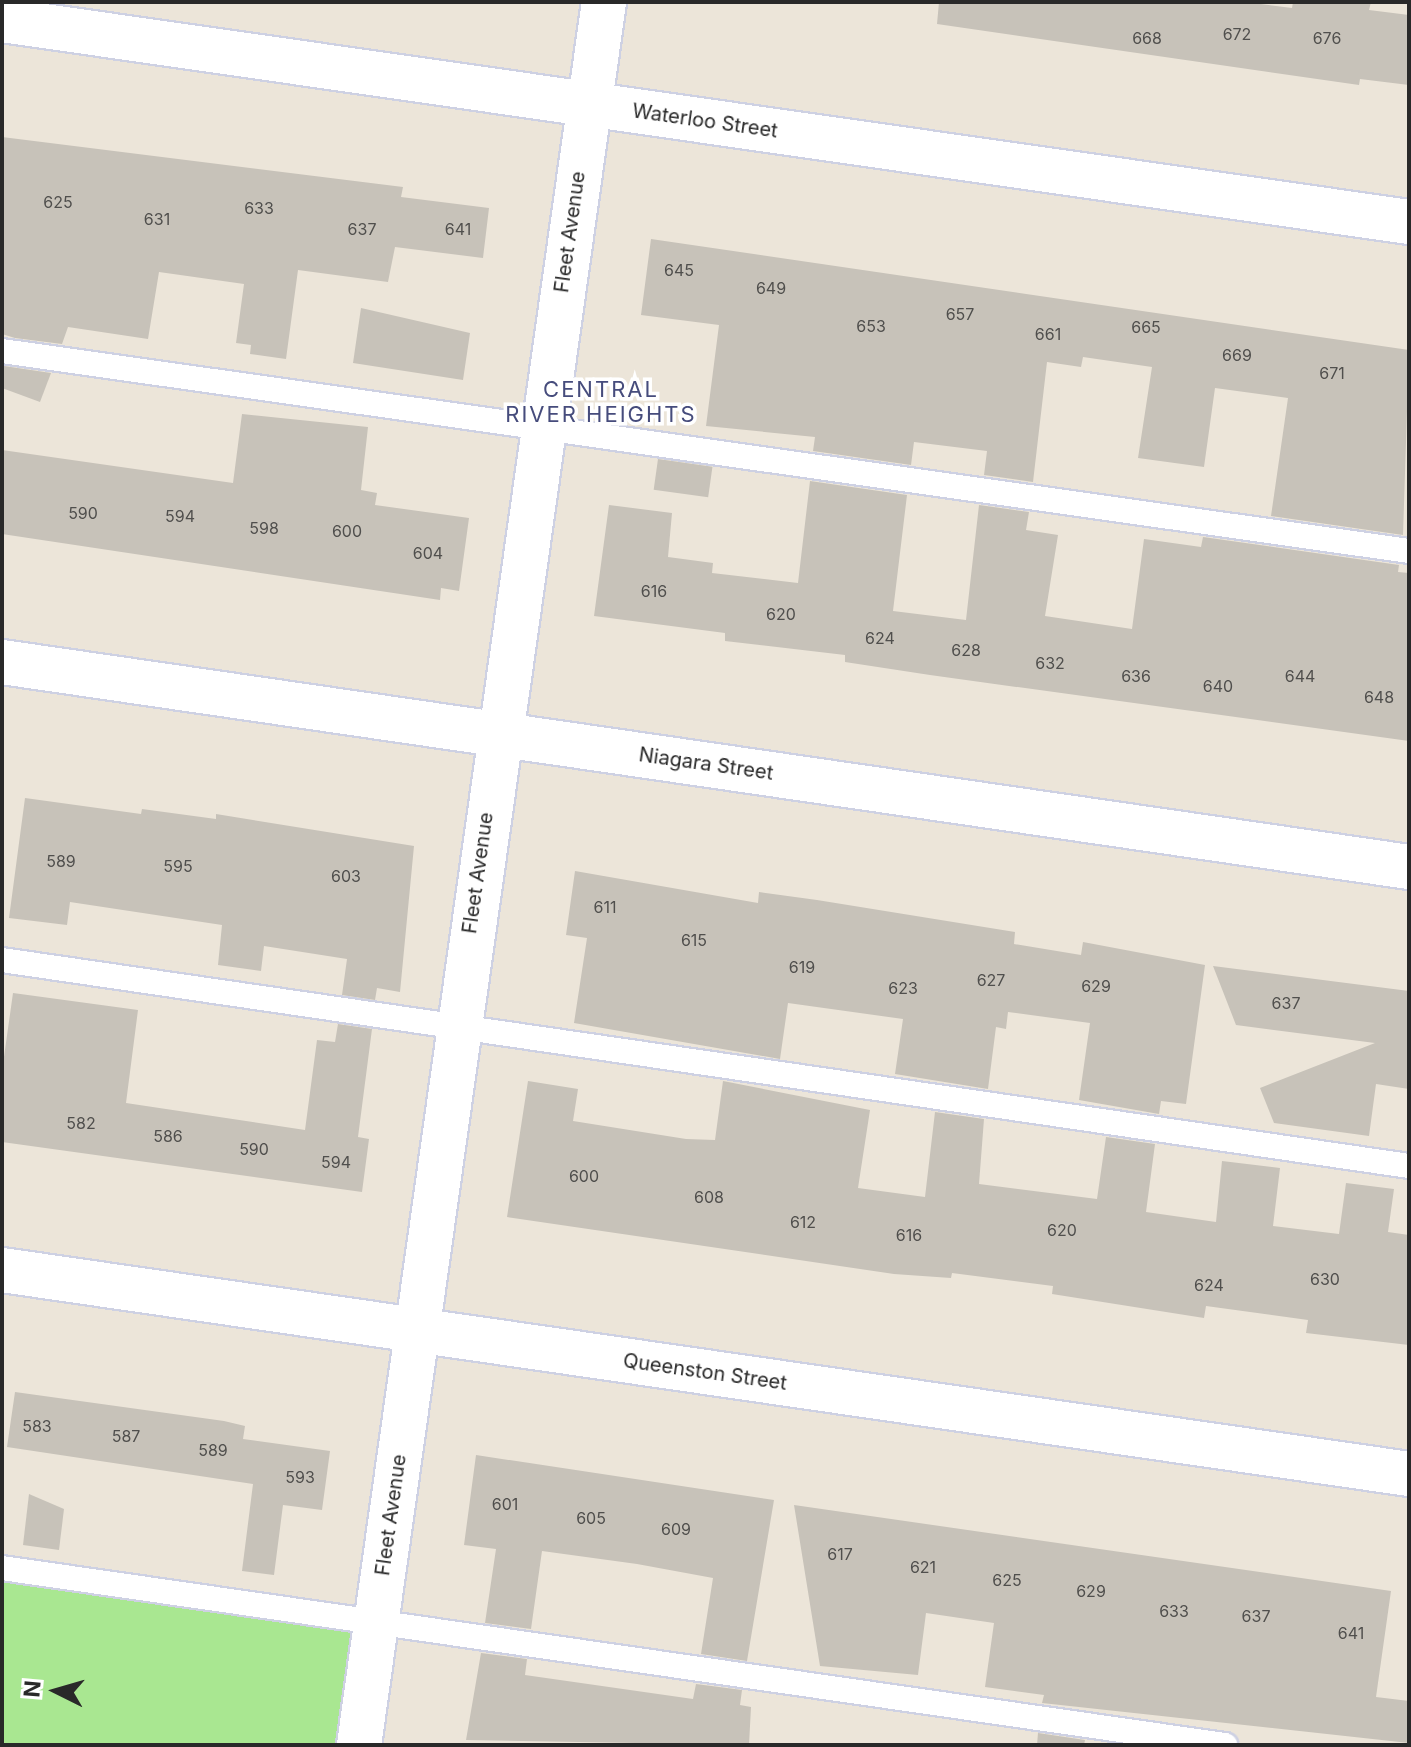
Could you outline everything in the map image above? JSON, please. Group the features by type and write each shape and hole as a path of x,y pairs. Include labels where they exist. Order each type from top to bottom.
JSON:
{"street":[{"name":"Fleet Avenue","path":"359,1745 497,734 604,2"},
{"name":"Waterloo Street","path":"2,20 1409,222"},
{"name":"Niagara Street","path":"2,662 1409,867"},
{"name":"Queenston Street","path":"2,1270 1409,1474"}],"lane":[{"path":"2,351 1409,551"},
{"path":"2,960 1409,1166"},
{"path":"2,1568 1225,1745"}],"green space":[{"path":"2,1568 376,1622 359,1745 2,1745"}],"building":[{"path":"939,2 1246,2 1292,8 1293,2 1371,2 1369,10 1409,15 1409,85 1360,79 1359,85 937,24"},
{"path":"2,137 403,187 401,197 489,208 483,258 395,247 388,282 298,270 286,359 250,354 251,345 236,343 244,284 159,272 148,339 68,327 62,344 15,338 2,334"},
{"path":"651,239 1409,350 1403,535 1271,516 1288,398 1215,388 1204,467 1138,458 1152,367 1083,357 1081,367 1047,362 1033,482 984,475 987,451 914,442 911,465 813,451 815,437 706,426 719,325 641,315"},
{"path":"361,308 470,333 463,380 353,363"},
{"path":"4,366 51,373 40,402 2,388"},
{"path":"242,414 368,427 361,490 377,493 375,505 469,518 459,591 441,588 440,600 2,534 2,450 233,483"},
{"path":"658,459 712,467 708,497 654,490"},
{"path":"810,481 907,495 893,611 966,620 979,505 1029,512 1026,530 1058,535 1045,616 1132,629 1144,539 1201,547 1203,537 1399,565 1398,572 1409,573 1409,741 845,662 845,655 725,641 725,633 594,616 609,505 672,513 668,557 713,563 712,573 798,583"},
{"path":"25,798 141,814 142,809 216,819 216,814 414,846 400,992 377,988 375,1000 342,995 347,959 264,946 261,971 218,965 222,925 70,902 67,925 9,918"},
{"path":"575,871 758,903 759,892 1015,932 1014,944 1081,955 1083,942 1205,965 1186,1104 1161,1101 1159,1114 1079,1100 1090,1023 1008,1012 1006,1029 996,1027 988,1089 895,1074 903,1019 788,1003 780,1059 574,1023 587,938 566,935"},
{"path":"1213,966 1409,991 1409,1089 1376,1084 1369,1136 1274,1123 1260,1088 1375,1043 1236,1025"},
{"path":"13,993 138,1010 126,1103 305,1130 317,1040 335,1042 338,1024 372,1029 358,1137 369,1139 362,1192 2,1142 2,1071"},
{"path":"528,1081 578,1089 573,1121 686,1139 715,1140 723,1081 870,1110 858,1188 925,1197 935,1112 984,1119 979,1184 1097,1199 1106,1137 1155,1144 1146,1212 1216,1222 1222,1161 1280,1168 1273,1226 1339,1234 1346,1183 1394,1189 1388,1232 1409,1235 1409,1345 1306,1333 1308,1320 1206,1306 1204,1318 1052,1294 1053,1286 952,1273 951,1278 894,1274 507,1217"},
{"path":"15,1392 224,1421 245,1426 243,1439 330,1451 322,1510 283,1505 274,1575 242,1571 253,1484 7,1447"},
{"path":"476,1455 774,1500 747,1661 701,1654 713,1578 637,1564 542,1551 531,1629 485,1623 496,1549 464,1545"},
{"path":"29,1494 64,1509 59,1550 23,1545"},
{"path":"794,1505 1391,1591 1376,1697 1409,1701 1409,1743 1042,1703 1044,1695 985,1687 994,1623 926,1613 918,1675 820,1666"},
{"path":"481,1653 527,1659 525,1675 693,1699 696,1684 742,1690 740,1705 751,1707 749,1745 466,1740"},
{"path":"1038,1733 1085,1740 1084,1745 1037,1745"}],"district":[{"name":"CENTRAL RIVER HEIGHTS","path":"601,402"}]}
